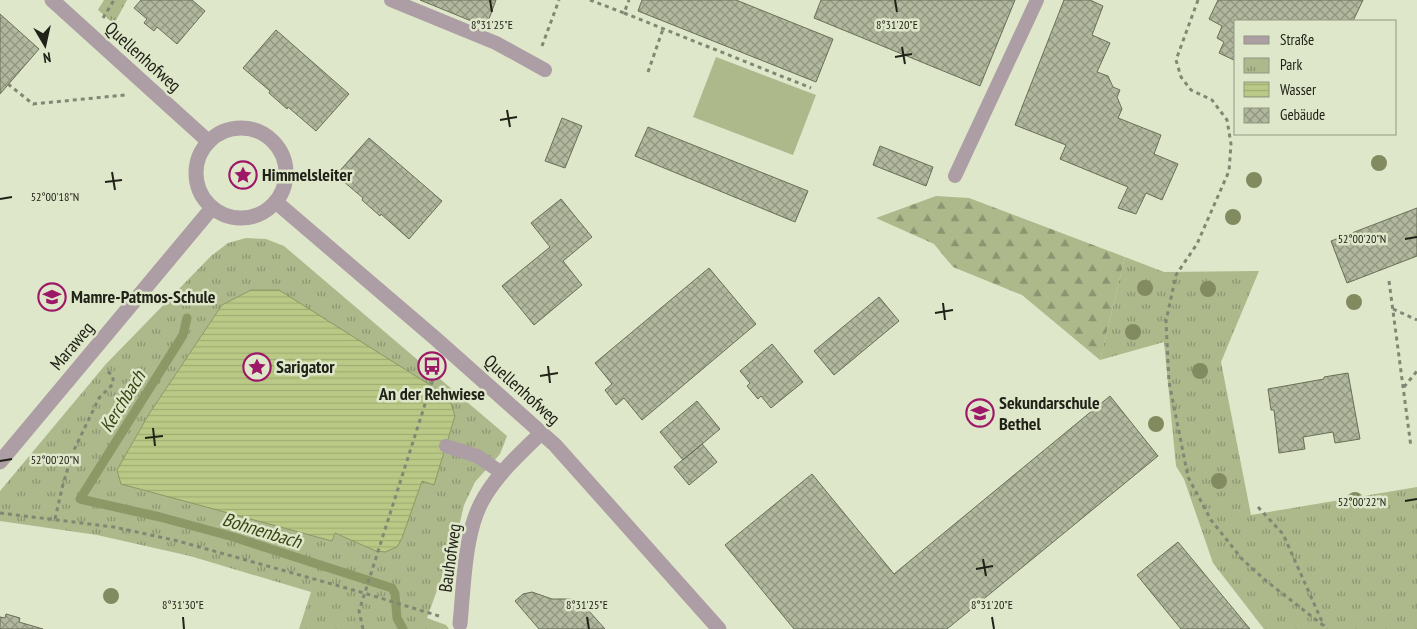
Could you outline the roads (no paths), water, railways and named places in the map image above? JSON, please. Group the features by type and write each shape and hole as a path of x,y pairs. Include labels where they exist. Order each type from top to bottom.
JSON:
{"street":[{"name":"Quellenhofweg","path":"52,0 209,142"},
{"path":"236,128 252,129 266,135 277,146 286,167 287,174 284,189 276,202 264,212 250,218 235,218 220,214 212,208 201,195 196,173 200,156 209,142 221,133 236,128"},
{"name":"Quellenhofweg","path":"276,202 555,444 719,629"},
{"name":"Maraweg","path":"0,462 212,208"},
{"name":"Bauhofweg","path":"462,626 470,535 476,514 485,496 502,473 542,432"}],"lane":[{"path":"391,0 496,43 545,70"},
{"path":"955,176 1038,0"},
{"path":"446,446 477,456 502,473"}],"water":[{"path":"251,290 279,290 449,397 455,416 434,485 422,481 397,547 385,552 376,551 335,533 332,541 121,484 117,470 149,414 222,305"}],"waterway":[{"name":"Bohnenbach","path":"187,318 183,335 80,499 160,517 230,536 392,588 395,594 397,618 403,629"}],"place":[{"name":"Himmelsleiter","path":"243,175"},
{"name":"Mamre-Patmos-Schule","path":"52,297"},
{"name":"An der Rehwiese","path":"432,366"},
{"name":"Sarigator","path":"257,367"},
{"name":"Sekundarschule Bethel","path":"980,413"}],"water label":[{"name":"Kerchbach","path":"122,401"}]}
